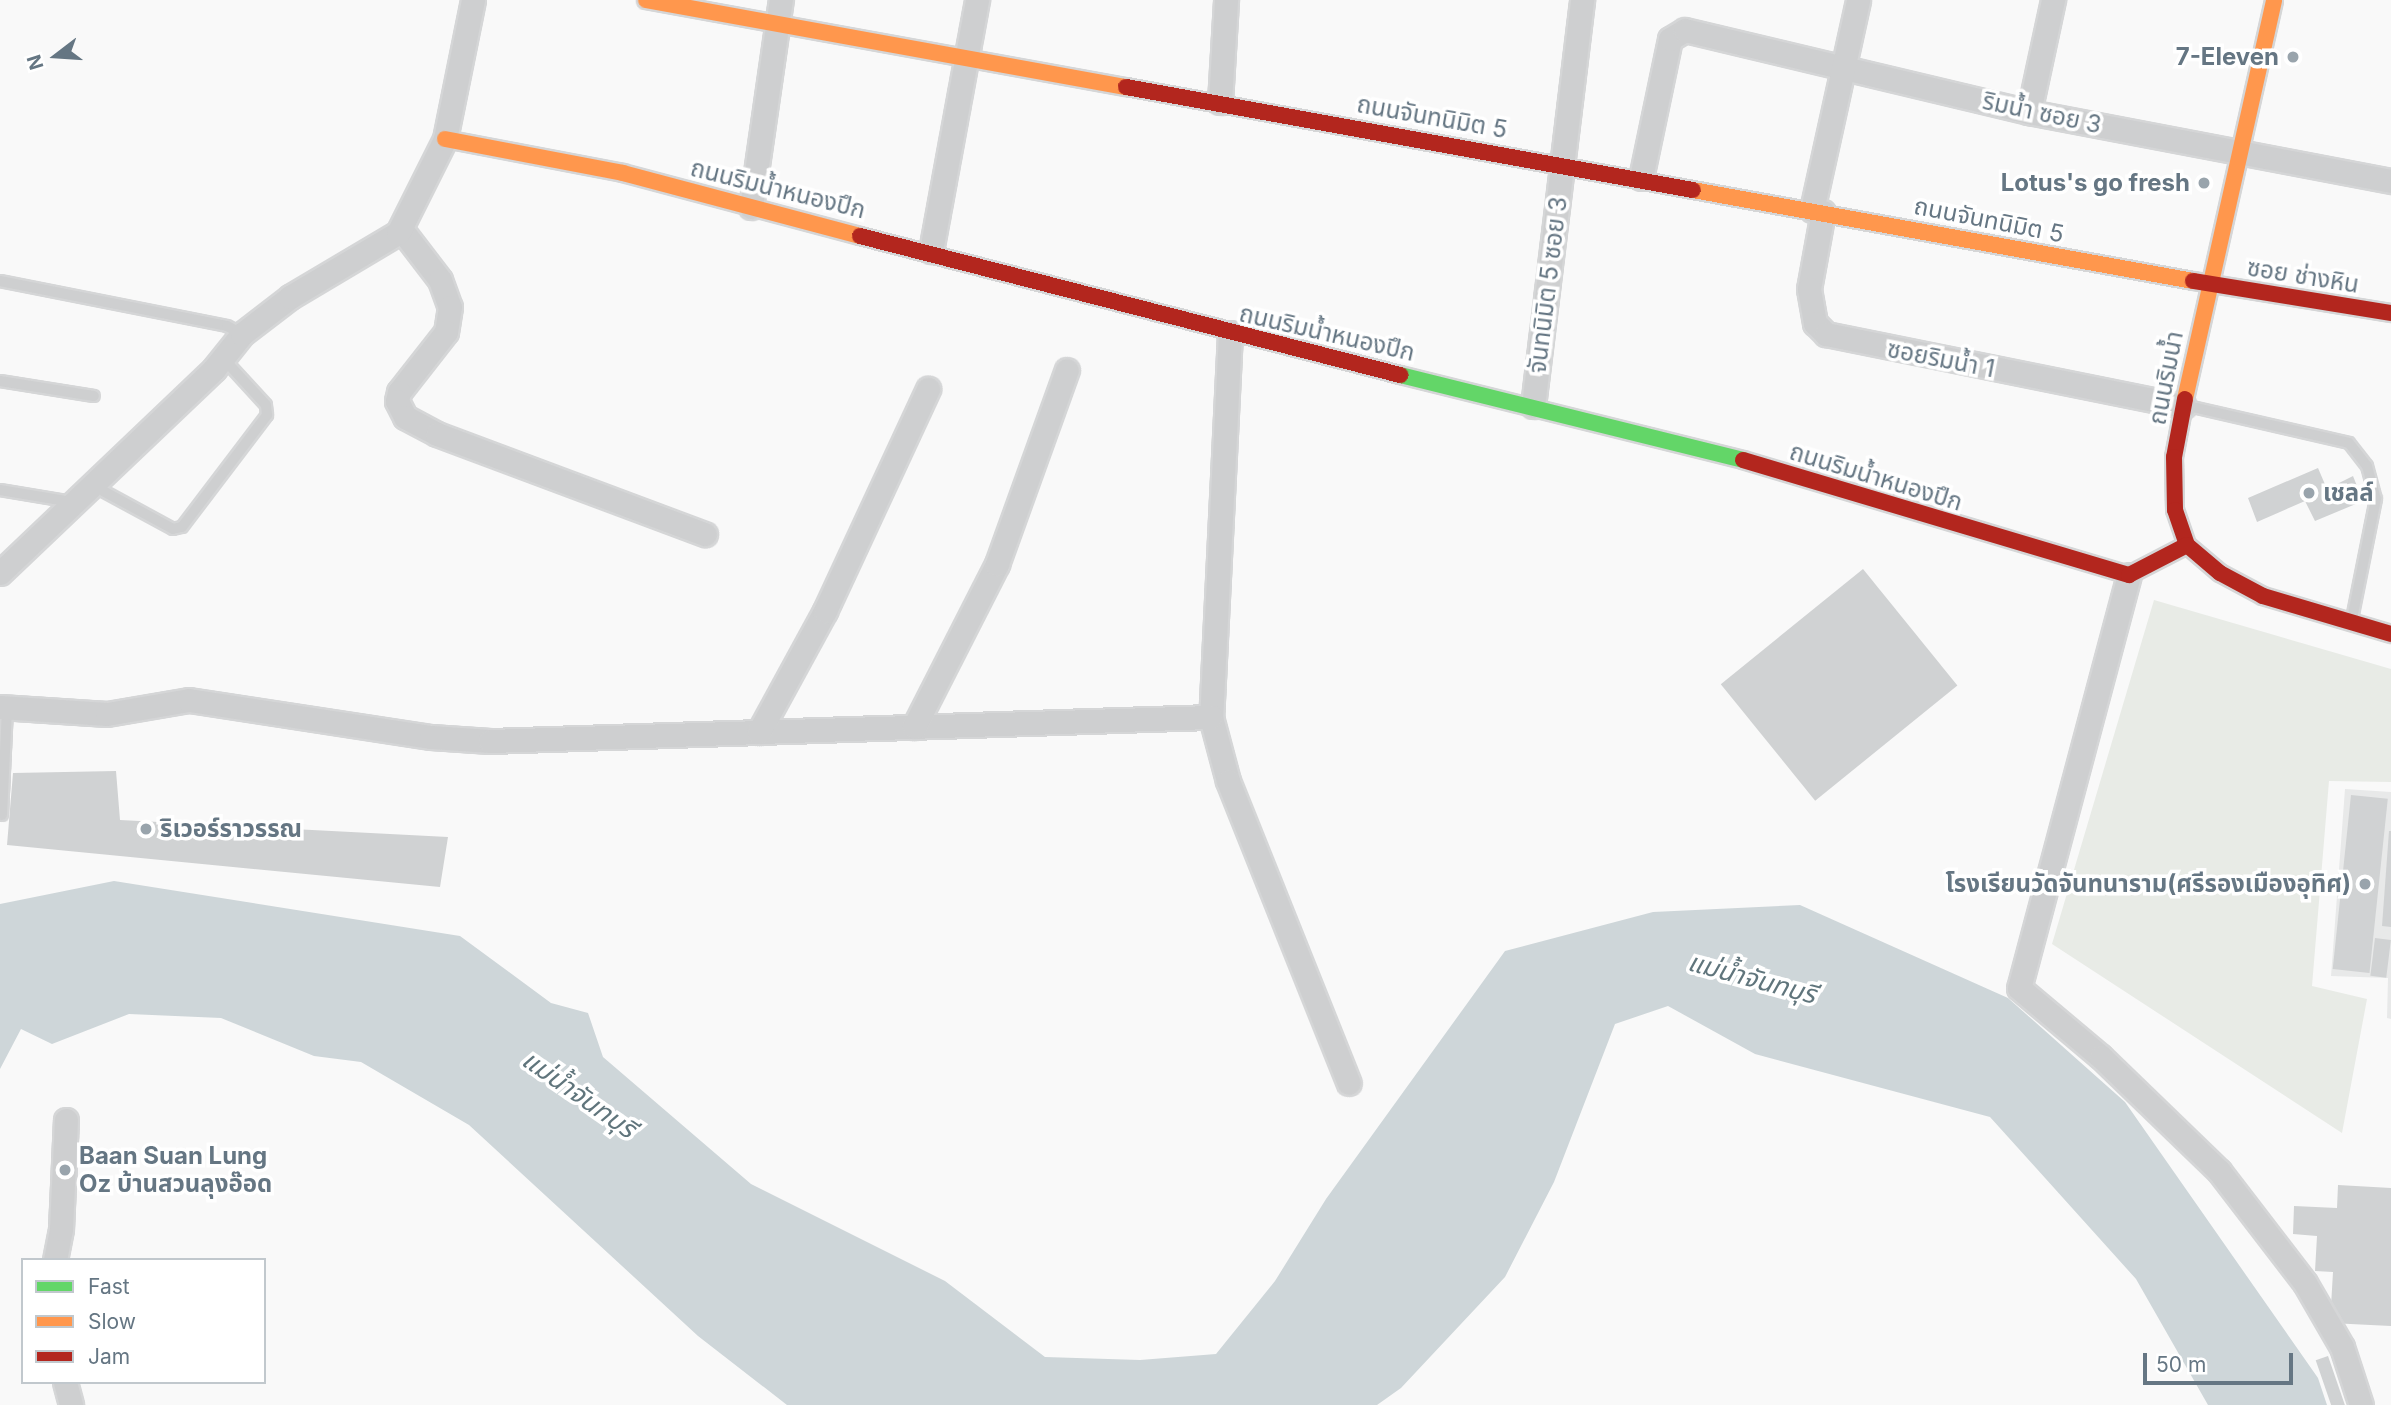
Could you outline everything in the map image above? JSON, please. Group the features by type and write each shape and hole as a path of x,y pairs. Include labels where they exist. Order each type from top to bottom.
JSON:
{"street":[{"path":"0,573 223,358 242,334 290,297 359,259 401,229 445,139 473,0"},
{"name":"ถนนจันทนิมิต 5","path":"646,0 779,11 968,55 2208,284"},
{"path":"931,251 977,0"},
{"path":"1220,102 1226,0"},
{"name":"จันทนิมิต 5 ซอย 3","path":"1533,406 1582,0"},
{"name":"ซอยริมน้ำ 1","path":"1858,0 1818,211 1809,289 1815,323 1826,334 2184,406"},
{"path":"2029,112 2053,0"},
{"name":"ถนนริมน้ำ","path":"2187,545 2175,510 2174,457 2208,284 2241,153 2274,0"},
{"path":"751,207 779,11"},
{"name":"ริมน้ำ ซอย 3","path":"1641,178 1670,39 1677,32 1685,30 1845,65 2029,112 2391,181"},
{"name":"ถนนริมน้ำหนองปึก","path":"445,139 623,173 931,251 1230,333 1737,458 2129,575"},
{"path":"401,229 440,280 450,307 446,332 399,392 397,401 405,417 437,434 705,534"},
{"name":"ซอย ช่างหิน","path":"2208,284 2391,313"},
{"path":"1230,333 1211,717 1228,781 1349,1083"},
{"path":"914,727 1002,554 1067,370"},
{"path":"759,732 825,611 928,389"},
{"path":"2361,1405 2342,1348 2305,1283 2219,1171 2101,1057 2019,988 2129,575 2187,545 2220,573 2263,596 2391,634"},
{"path":"3,707 107,714 189,700 431,737 490,741 1211,717"},
{"path":"55,1258 61,1229 66,1120"},
{"path":"66,1384 71,1405"}],"lane":[{"path":"0,281 227,326 242,334"},
{"path":"90,484 173,529 182,527 267,415 266,405 223,358"},
{"path":"0,381 94,396"},
{"path":"2184,406 2349,443 2367,466 2376,499 2351,622"},
{"path":"0,490 72,502"},
{"path":"2,815 3,707"}],"shaded area":[{"path":"2154,600 2391,669 2391,782 2329,781 2312,986 2367,999 2342,1133 2052,944"},
{"name":"โรงเรียนวัดจันทนาราม(ศรีรองเมืองอุทิศ)","path":"2345,789 2391,792 2391,1019 2387,1018 2388,978 2331,976"}],"water":[{"name":"แม่น้ำจันทบุรี","path":"114,881 460,936 551,1003 588,1013 603,1057 751,1184 945,1281 1045,1357 1140,1360 1216,1354 1275,1281 1326,1199 1505,951 1653,912 1800,905 2008,998 2125,1102 2318,1378 2327,1405 2208,1405 2136,1279 1990,1117 1755,1054 1668,1006 1615,1024 1554,1182 1505,1277 1401,1388 1377,1405 787,1405 698,1336 469,1125 361,1062 314,1056 221,1018 129,1014 52,1044 21,1029 0,1069 0,904"}],"building":[{"name":"เชลล์","path":"2318,468 2327,489 2353,476 2363,501 2315,521 2305,501 2257,522 2248,498"},
{"path":"1863,569 1957,686 1815,801 1721,684"},
{"name":"ริเวอร์ราวรรณ","path":"116,771 120,820 448,837 440,887 7,845 13,773"},
{"name":"โรงเรียนวัดจันทนาราม(ศรีรองเมืองอุทิศ)","path":"2351,795 2388,799 2370,973 2333,969"},
{"path":"2391,831 2391,927 2382,926"},
{"path":"2375,938 2391,940 2386,978 2370,976"},
{"path":"2338,1185 2391,1188 2391,1326 2330,1323 2333,1272 2315,1271 2317,1236 2293,1234 2294,1206 2337,1208"},
{"path":"2328,1356 2345,1405 2331,1405 2316,1360"}],"traffic: fast":[{"path":"1400,375 1743,460"}],"traffic: slow":[{"path":"646,0 1126,87"},
{"path":"2185,399 2274,0"},
{"path":"445,139 623,173 860,236"},
{"path":"1693,190 2193,281"}],"traffic: jam":[{"path":"1126,87 1693,190"},
{"path":"860,236 1400,375"},
{"path":"2193,281 2391,313"},
{"path":"2185,399 2174,457 2175,510 2187,545 2220,573 2263,596 2391,634"},
{"path":"1743,460 2129,575 2187,545"}],"place":[{"name":"7-Eleven","path":"2293,57"},
{"name":"Lotus's go fresh","path":"2204,183"},
{"name":"เชลล์","path":"2309,493"},
{"name":"ริเวอร์ราวรรณ","path":"146,829"},
{"name":"โรงเรียนวัดจันทนาราม(ศรีรองเมืองอุทิศ)","path":"2365,884"},
{"name":"Baan Suan Lung Oz บ้านสวนลุงอ๊อด","path":"65,1170"}]}
